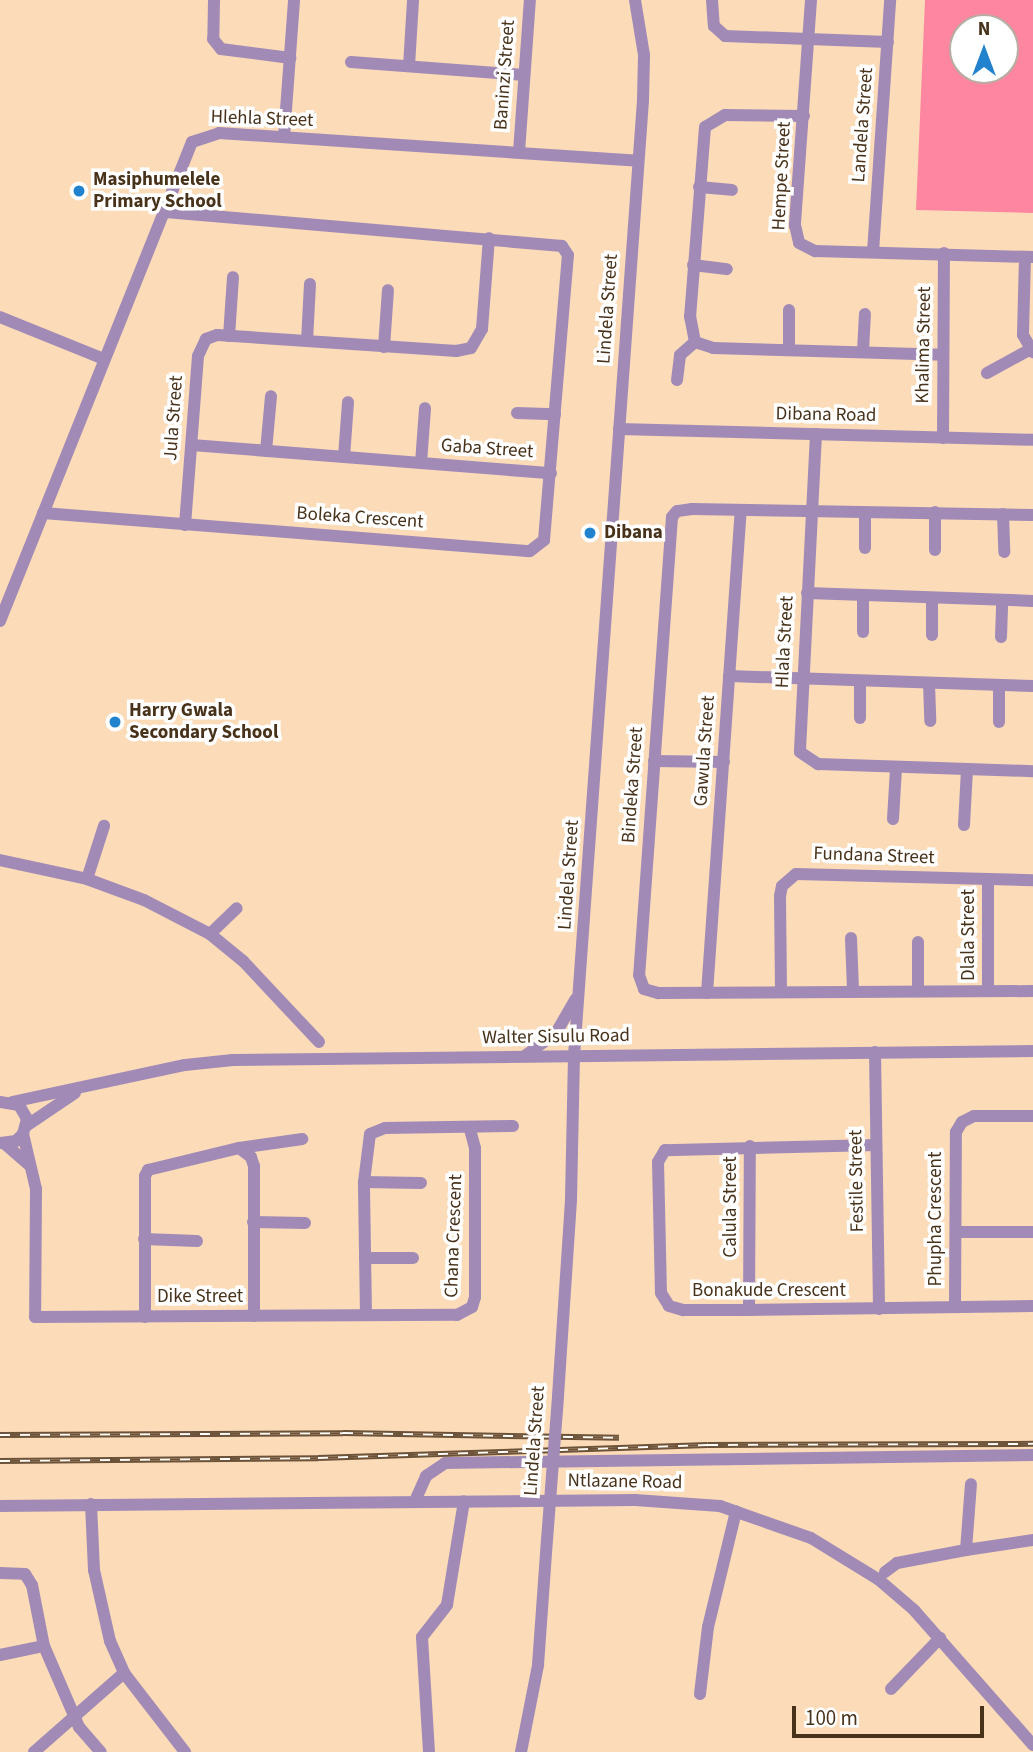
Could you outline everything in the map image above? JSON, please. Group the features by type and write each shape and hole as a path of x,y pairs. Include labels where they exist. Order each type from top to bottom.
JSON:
{"street":[{"path":"214,0 214,39 221,49 290,58"},
{"path":"284,137 294,0"},
{"path":"409,66 413,0"},
{"name":"Baninzi Street","path":"519,152 530,0"},
{"name":"Lindela Street","path":"521,1752 538,1665 571,1199 574,1056 644,63 635,0"},
{"path":"712,0 715,26 725,36 888,42"},
{"name":"Hempe Street","path":"811,0 795,225 799,243 815,251 1029,257"},
{"name":"Landela Street","path":"873,252 890,0"},
{"path":"351,62 524,75"},
{"path":"695,342 689,326 699,187 708,122 725,115 804,116"},
{"name":"Hlehla Street","path":"0,621 186,150 199,137 219,133 638,161"},
{"path":"699,187 732,190"},
{"name":"Boleka Crescent","path":"43,513 530,551 542,545 546,536 566,250 558,244 162,212"},
{"name":"Jula Street","path":"185,524 200,350 211,336 456,351 476,343 482,329 489,238"},
{"name":"Khalima Street","path":"943,438 944,253"},
{"path":"987,373 1031,351 1024,335 1029,257"},
{"path":"693,265 727,269"},
{"path":"229,336 233,277"},
{"path":"307,341 310,285"},
{"path":"384,347 388,290"},
{"path":"789,310 789,349"},
{"path":"863,351 865,314"},
{"path":"0,317 104,359"},
{"path":"695,342 713,348 943,355"},
{"path":"677,380 680,355 695,342"},
{"path":"266,451 271,396"},
{"path":"344,457 348,402"},
{"name":"Gaba Street","path":"421,463 425,408"},
{"path":"517,413 555,414"},
{"name":"Dibana Road","path":"619,429 1033,440"},
{"name":"Hlala Street","path":"816,434 799,748 804,758 818,764 1033,771"},
{"name":"Gaba Street","path":"192,445 551,473"},
{"name":"Bindeka Street","path":"1033,515 692,509 677,511 672,517 639,975 644,989 651,992 1033,991"},
{"name":"Gawula Street","path":"707,993 741,511"},
{"path":"935,512 935,550"},
{"path":"865,513 865,548"},
{"path":"1003,514 1004,552"},
{"path":"807,593 1033,601"},
{"path":"863,597 863,632"},
{"path":"932,599 932,635"},
{"path":"1001,637 1002,601"},
{"path":"729,676 1033,686"},
{"path":"860,682 860,718"},
{"path":"929,683 930,721"},
{"path":"999,685 999,722"},
{"path":"654,761 724,762"},
{"path":"893,820 896,768"},
{"path":"964,825 967,769"},
{"path":"87,879 104,826"},
{"path":"0,860 87,879 144,900 210,934 243,961 319,1042"},
{"name":"Fundana Street","path":"781,991 780,895 791,877 1033,880"},
{"name":"Dlala Street","path":"988,879 988,991"},
{"path":"210,934 237,908"},
{"path":"851,938 853,991"},
{"path":"918,942 918,991"},
{"path":"523,1057 556,1033 578,994"},
{"name":"Walter Sisulu Road","path":"4,1100 82,1089 185,1065 233,1060 1033,1051"},
{"name":"Festile Street","path":"875,1052 879,1309"},
{"name":"Walter Sisulu Road","path":"3,1143 82,1089"},
{"path":"4,1100 24,1111 29,1165"},
{"name":"Phupha Crescent","path":"955,1306 956,1132 962,1122 974,1116 1033,1116"},
{"path":"366,1315 364,1182 370,1134 385,1128 470,1129 513,1126"},
{"name":"Chana Crescent","path":"366,1315 457,1315 472,1307 475,1148 470,1129"},
{"path":"145,1317 145,1176 148,1170 239,1147 302,1139"},
{"path":"3,1143 29,1165"},
{"name":"Bonakude Crescent","path":"876,1144 671,1147 658,1162 664,1300 683,1310 1033,1306"},
{"name":"Calula Street","path":"749,1310 750,1146"},
{"path":"239,1147 251,1157 254,1166 254,1316"},
{"name":"Dike Street","path":"29,1165 36,1189 35,1317 366,1315"},
{"name":"Chana Crescent","path":"364,1182 421,1183"},
{"path":"253,1222 305,1223"},
{"path":"956,1232 1033,1232"},
{"path":"144,1239 197,1241"},
{"name":"Chana Crescent","path":"365,1258 413,1258"},
{"path":"415,1501 426,1476 444,1463 1033,1455"},
{"path":"966,1550 971,1484"},
{"name":"Ntlazane Road","path":"0,1506 664,1500 736,1511 811,1538 856,1563 896,1593 940,1638 1033,1745"},
{"path":"429,1752 422,1637 447,1605 464,1501"},
{"path":"90,1504 98,1597 124,1673 185,1752"},
{"path":"700,1694 708,1626 736,1511"},
{"path":"885,1572 897,1563 1033,1540"},
{"path":"0,1573 24,1574 32,1585 44,1646 75,1717 101,1752"},
{"path":"891,1689 940,1638"},
{"path":"0,1655 44,1646"},
{"path":"34,1752 124,1673"}],"shaded area":[{"path":"925,0 1033,0 1033,213 916,210"}],"railway":[{"path":"0,1435 343,1433 619,1438"},
{"path":"0,1461 318,1458 708,1445 1033,1444"}],"place":[{"name":"Masiphumelele Primary School","path":"79,191"},
{"name":"Dibana","path":"590,533"},
{"name":"Harry Gwala Secondary School","path":"115,722"}]}
